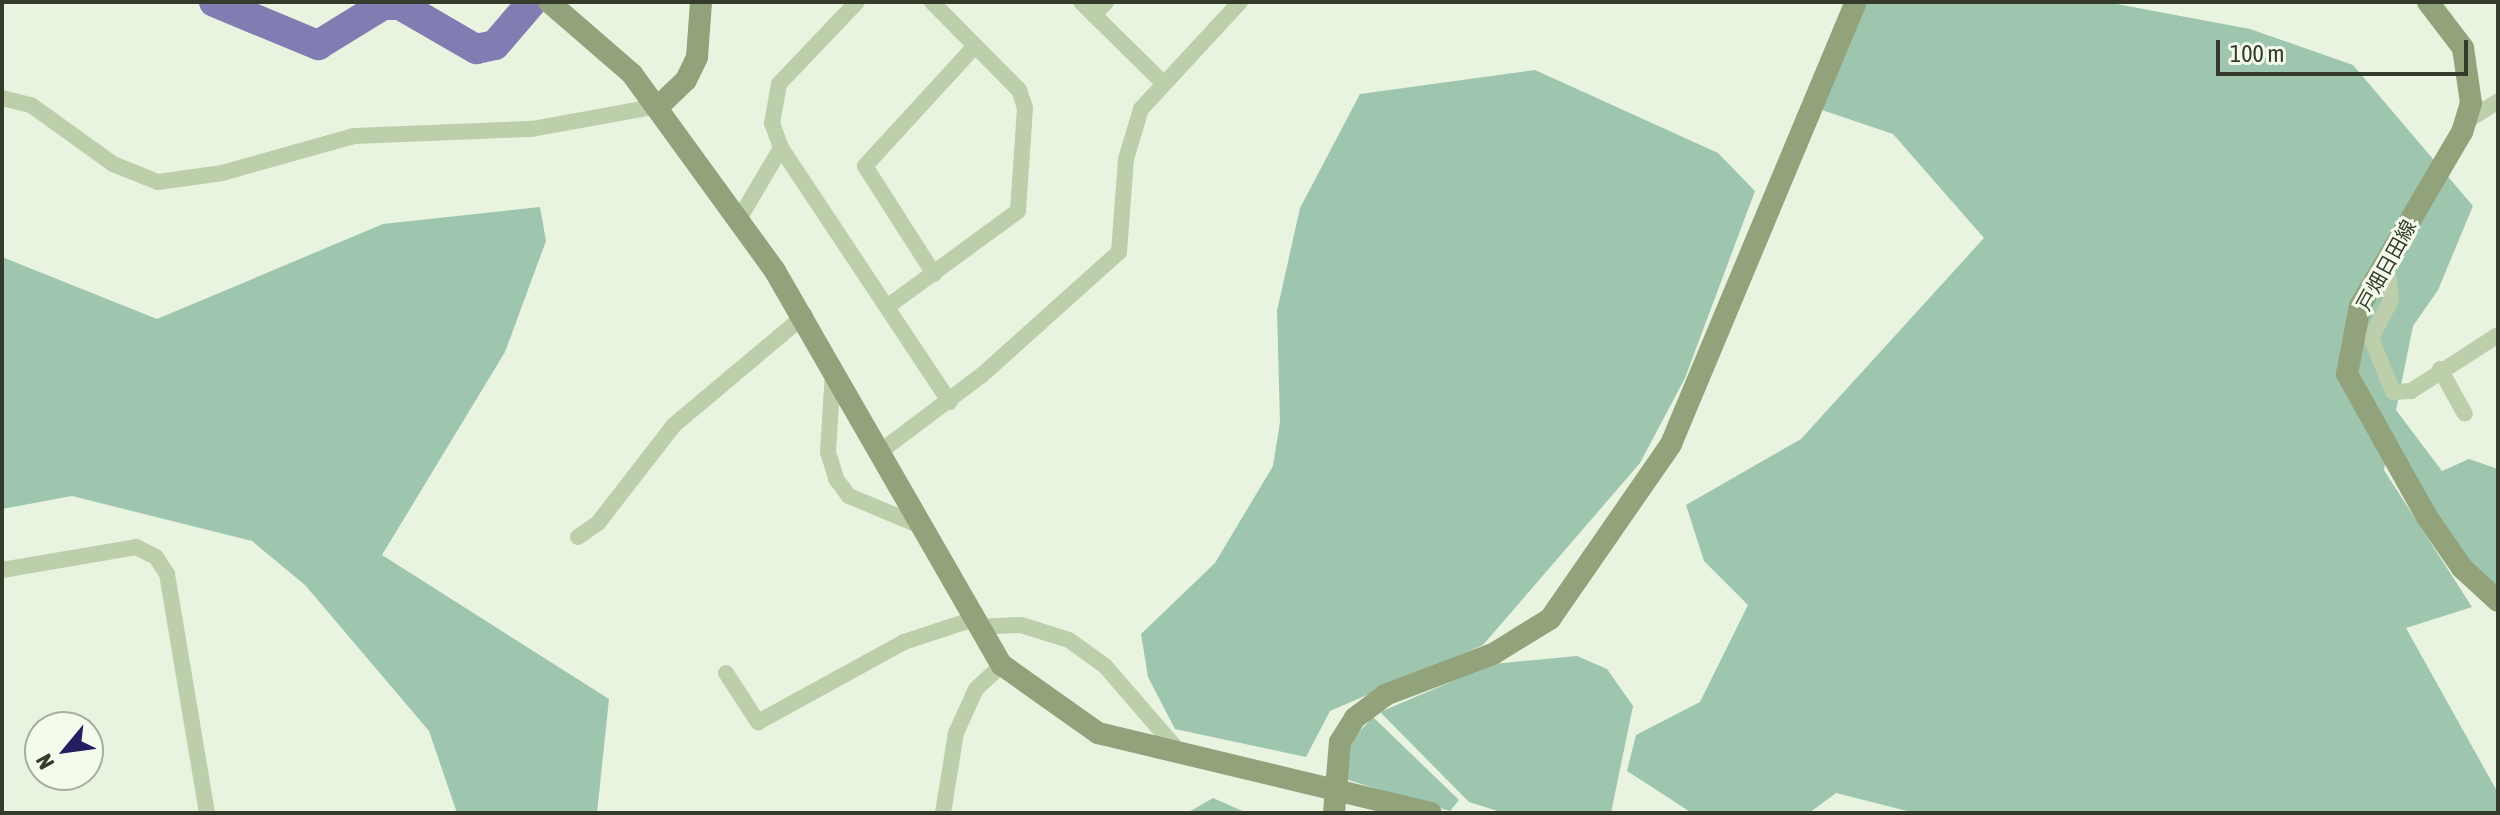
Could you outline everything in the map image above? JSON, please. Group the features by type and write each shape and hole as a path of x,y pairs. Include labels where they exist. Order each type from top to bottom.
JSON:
{"street":[{"path":"2,98 31,105 113,164 158,182 222,173 354,136 532,129 659,106 686,80 697,57 701,2"},
{"path":"857,2 779,84 772,123 781,148 891,304 950,402"},
{"path":"891,304 1018,211 1025,108 1019,90 932,2"},
{"path":"1081,2 1100,8 1161,81"},
{"path":"881,451 950,402 1119,252 1126,159 1141,109 1161,81 1240,2"},
{"path":"1334,813 1340,742 1355,718 1385,695 1493,654 1550,619 1568,597 1685,416 1856,2"},
{"name":"戸畑日田線","path":"2428,2 2469,62 2465,122 2360,306 2347,374 2427,517 2462,568 2498,601"},
{"path":"554,5 598,39 659,106 805,315 1002,665 1098,733 1183,757 1431,813"},
{"path":"934,274 865,166 974,47"},
{"path":"2465,122 2498,101"},
{"path":"739,219 781,148"},
{"path":"2387,262 2391,300 2371,338 2379,369 2393,392 2411,391 2440,369 2498,335"},
{"path":"578,537 598,523 674,425 805,315"},
{"path":"833,366 828,452 836,479 849,496 923,527"},
{"path":"2440,369 2465,414"},
{"path":"2,570 136,547 156,557 167,574 207,813"},
{"path":"726,673 758,722 904,642 976,623 1021,625 1069,640 1105,666 1183,757"},
{"path":"943,813 956,733 976,689 1002,665"}],"green space":[{"path":"1867,2 2106,2 2250,29 2353,65 2473,206 2438,290 2413,326 2396,410 2442,471 2469,459 2498,469 2498,610 2386,459 2384,470 2472,607 2406,628 2498,793 2498,813 1915,813 1836,793 1809,813 1692,813 1627,771 1636,735 1700,702 1748,605 1704,561 1686,505 1801,439 1984,238 1893,134 1816,108"},
{"path":"1535,70 1718,153 1755,191 1685,378 1640,463 1483,645 1330,711 1306,757 1175,729 1148,677 1141,634 1215,563 1273,466 1280,422 1277,311 1300,208 1360,94"},
{"path":"540,207 546,241 505,352 382,555 609,699 597,813 457,813 429,731 305,585 252,541 72,496 2,509 2,257 157,319 383,224"},
{"path":"1577,656 1607,669 1633,706 1611,813 1504,813 1469,802 1380,712 1493,664"},
{"path":"1373,717 1459,800 1450,811 1345,779 1349,743"},
{"path":"1213,798 1247,813 1187,813"}],"waterway":[{"path":"214,2 318,45 383,5 400,5 476,49 495,45 532,2"}]}
